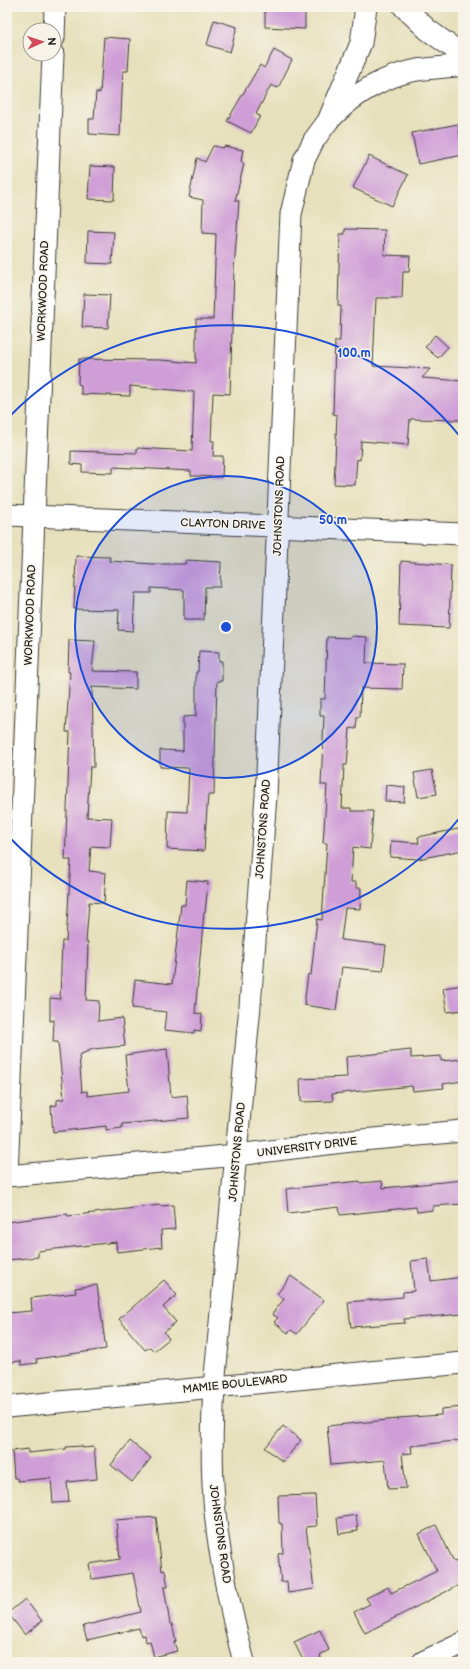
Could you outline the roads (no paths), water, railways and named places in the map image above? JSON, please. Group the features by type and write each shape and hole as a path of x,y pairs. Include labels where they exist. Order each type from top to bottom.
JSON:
{"street":[{"path":"55,7 55,22"},
{"name":"JOHNSTONS ROAD","path":"244,1662 233,1620 220,1552 214,1500 212,1447 214,1386 237,1155 266,796 291,214 293,200 304,160 314,140 328,121 361,43 366,7"},
{"path":"404,7 428,30 463,55"},
{"name":"WORKWOOD ROAD","path":"7,1176 53,62"},
{"path":"328,121 342,107 364,90 390,78 416,70 463,65"},
{"name":"CLAYTON DRIVE","path":"7,515 463,534"},
{"name":"UNIVERSITY DRIVE","path":"7,1176 237,1155 351,1141 463,1131"},
{"name":"MAMIE BOULEVARD","path":"7,1407 463,1363"},
{"path":"423,1662 463,1643"}]}
